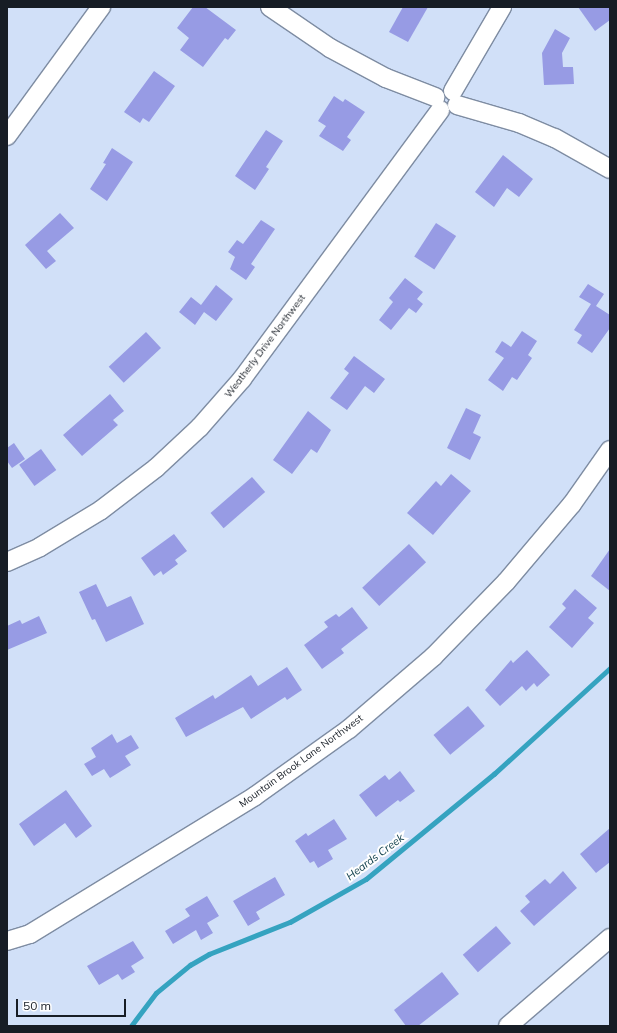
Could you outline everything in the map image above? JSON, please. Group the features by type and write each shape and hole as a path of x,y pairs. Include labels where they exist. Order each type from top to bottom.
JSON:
{"street":[{"path":"7,136 101,7"},
{"path":"270,7 330,48 452,111 455,98 502,7"},
{"path":"455,98 548,135 610,169"},
{"name":"Weatherly Drive Northwest","path":"7,562 40,547 101,510 156,468 200,427 242,380 438,103"},
{"name":"Mountain Brook Lane Northwest","path":"7,941 30,934 255,796 349,729 433,657 506,582 572,504 610,450"},
{"path":"508,1026 610,938"}],"building":[{"path":"193,7 205,7 236,30 228,40 225,38 203,67 180,50 189,38 177,28"},
{"path":"403,7 428,7 408,42 389,32"},
{"path":"578,7 610,7 610,20 595,31"},
{"path":"555,29 570,38 562,53 563,67 573,67 574,84 544,85 542,53"},
{"path":"154,71 175,86 149,122 143,118 140,123 124,112"},
{"path":"334,96 343,102 345,99 365,112 347,137 351,140 343,151 319,136 326,126 318,121"},
{"path":"266,130 283,141 266,167 269,169 255,190 235,176"},
{"path":"112,148 133,162 107,201 90,189 106,164 103,163"},
{"path":"503,155 533,179 519,197 507,188 494,207 475,192"},
{"path":"60,213 74,228 47,251 56,261 46,269 25,245"},
{"path":"261,220 275,229 251,264 255,267 246,280 230,269 235,257 228,252 237,240 243,244"},
{"path":"436,223 456,236 434,270 414,257"},
{"path":"405,278 423,292 417,299 423,304 416,313 409,308 391,330 379,320 393,302 389,298"},
{"path":"588,284 604,294 596,306 610,315 610,328 592,353 577,343 582,335 574,330 591,304 579,297"},
{"path":"216,285 233,299 216,321 204,312 195,325 179,312 191,297 201,305"},
{"path":"522,331 537,341 528,355 532,358 517,380 512,377 503,391 488,380 504,358 495,352 502,341 511,347"},
{"path":"146,332 161,348 124,383 109,367"},
{"path":"354,356 385,379 374,393 365,386 347,410 330,398 349,373 344,369"},
{"path":"110,394 124,411 113,420 118,425 82,456 63,435"},
{"path":"466,408 481,415 473,433 481,437 470,460 447,448"},
{"path":"308,411 331,430 317,453 311,449 292,474 273,460"},
{"path":"14,443 25,459 12,468 7,461 7,448"},
{"path":"41,449 56,470 34,486 19,465"},
{"path":"451,474 471,491 433,535 407,513 436,481 441,486"},
{"path":"252,477 265,492 224,528 210,513"},
{"path":"174,534 187,551 175,560 178,564 163,575 161,571 154,576 141,558"},
{"path":"409,544 426,562 379,606 362,588"},
{"path":"610,549 610,591 591,576"},
{"path":"96,584 107,607 131,596 144,624 106,642 95,619 92,620 79,592"},
{"path":"575,589 597,608 588,618 594,623 572,648 549,627 566,608 562,604"},
{"path":"352,607 368,628 341,649 344,653 322,669 304,645 328,627 324,622 336,614 339,617"},
{"path":"39,616 47,633 7,650 7,626 20,620 22,624"},
{"path":"527,650 550,675 537,687 534,683 526,691 522,686 500,706 485,690 511,660 513,663"},
{"path":"287,667 302,690 287,700 285,697 251,719 243,707 186,737 175,718 213,695 215,699 251,675 258,686"},
{"path":"468,706 485,726 450,755 434,735"},
{"path":"112,734 117,743 131,735 139,748 125,756 131,765 110,778 104,769 92,776 84,764 96,757 91,748"},
{"path":"400,771 415,791 400,802 398,800 376,817 359,795 385,775 389,780"},
{"path":"66,790 92,826 76,838 65,823 34,846 19,824"},
{"path":"334,819 347,839 328,850 333,859 318,868 314,861 310,863 295,841 306,833 308,836"},
{"path":"610,828 610,862 596,873 580,854"},
{"path":"563,871 577,888 534,926 520,911 530,902 525,896 545,879 550,884"},
{"path":"275,877 285,895 256,912 260,919 248,926 233,901"},
{"path":"207,896 219,916 207,923 213,933 201,940 196,930 173,944 165,931 190,916 185,909"},
{"path":"496,926 511,943 478,972 463,955"},
{"path":"133,941 144,958 131,966 135,972 122,980 118,974 99,985 87,966"},
{"path":"442,972 459,994 418,1026 406,1026 394,1010"}],"waterway":[{"name":"Heards Creek","path":"131,1026 156,993 190,965 209,954 290,922 366,879 494,774 610,668"}]}
